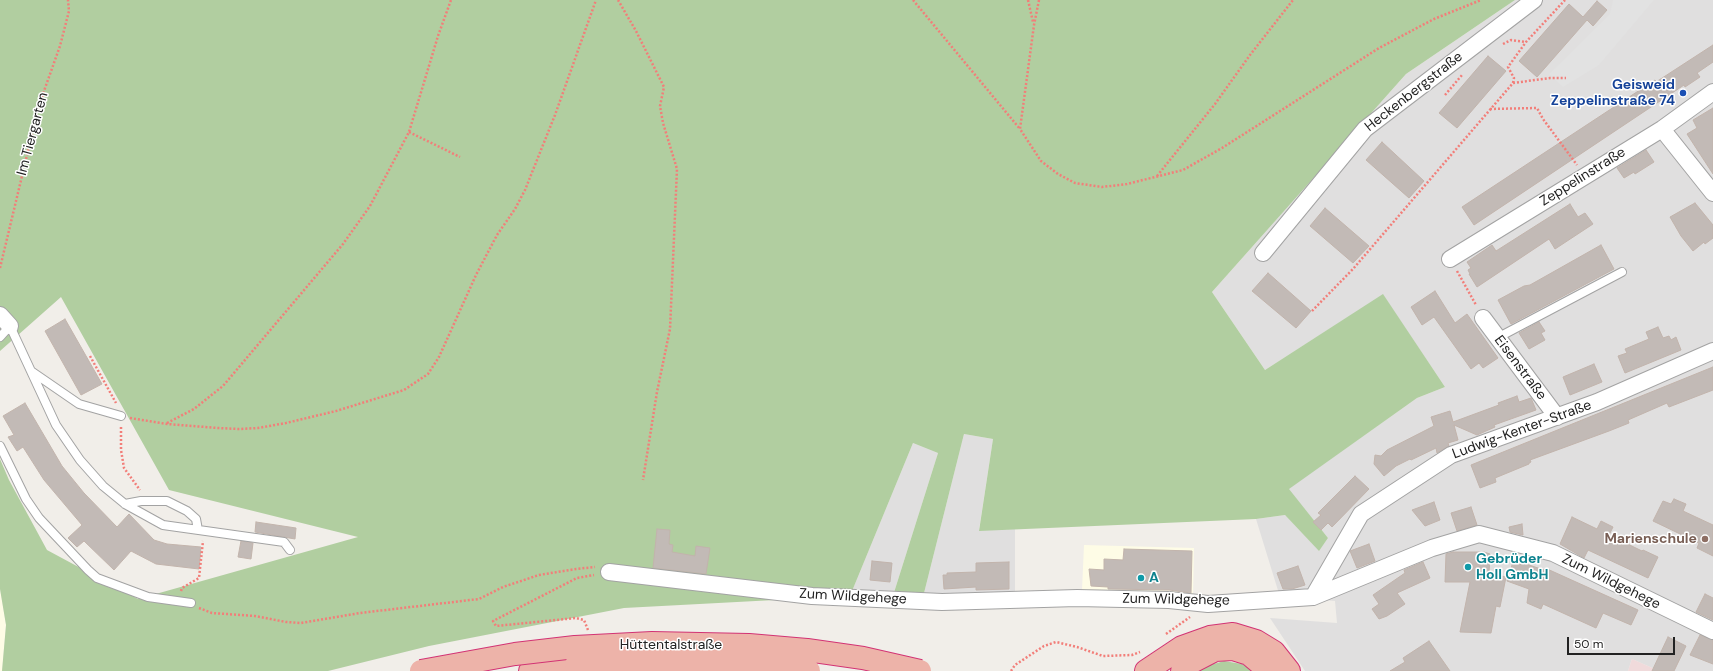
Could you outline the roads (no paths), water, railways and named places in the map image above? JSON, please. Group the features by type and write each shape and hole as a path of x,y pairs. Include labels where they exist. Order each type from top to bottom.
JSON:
{"highway":[{"path":"1144,661 1210,637 1234,634 1256,641 1274,652 1289,671"},
{"name":"Hüttentalstraße","path":"422,671 515,654 575,647 652,643 749,645 807,650 863,658 920,671"},
{"path":"1182,671 1188,664 1216,650 1233,649 1249,654 1267,671"},
{"name":"Hüttentalstraße","path":"530,671 576,666 651,662 736,664 809,671"},
{"path":"576,666 618,671"}],"street":[{"name":"Heckenbergstraße","path":"1263,253 1365,129 1534,0"},
{"name":"Zeppelinstraße","path":"1450,259 1662,129 1713,92"},
{"path":"1662,129 1713,193"},
{"name":"Eisenstraße","path":"1483,318 1557,417"},
{"name":"Ludwig-Kenter-Straße","path":"1313,597 1361,514 1451,455 1597,402 1713,351"},
{"name":"Zum Wildgehege","path":"609,572 812,596 942,602 1077,598 1168,600 1208,604 1313,597 1432,548 1479,534 1552,553 1713,631"}],"lane":[{"path":"1497,338 1622,272"},
{"path":"3,326 31,370 56,425 80,460 103,486 124,504 163,525 284,542 290,550"},
{"path":"31,370 79,404 122,416"},
{"path":"0,446 26,500 39,518 97,578 148,597 192,603"},
{"path":"124,504 141,501 167,501 187,511 196,519 198,530"}],"place":[{"name":"Geisweid Zeppelinstraße 74","path":"1683,93"},
{"name":"Marienschule","path":"1705,539"},
{"name":"Gebrüder Holl GmbH","path":"1468,567"},
{"name":"A","path":"1141,578"}]}
